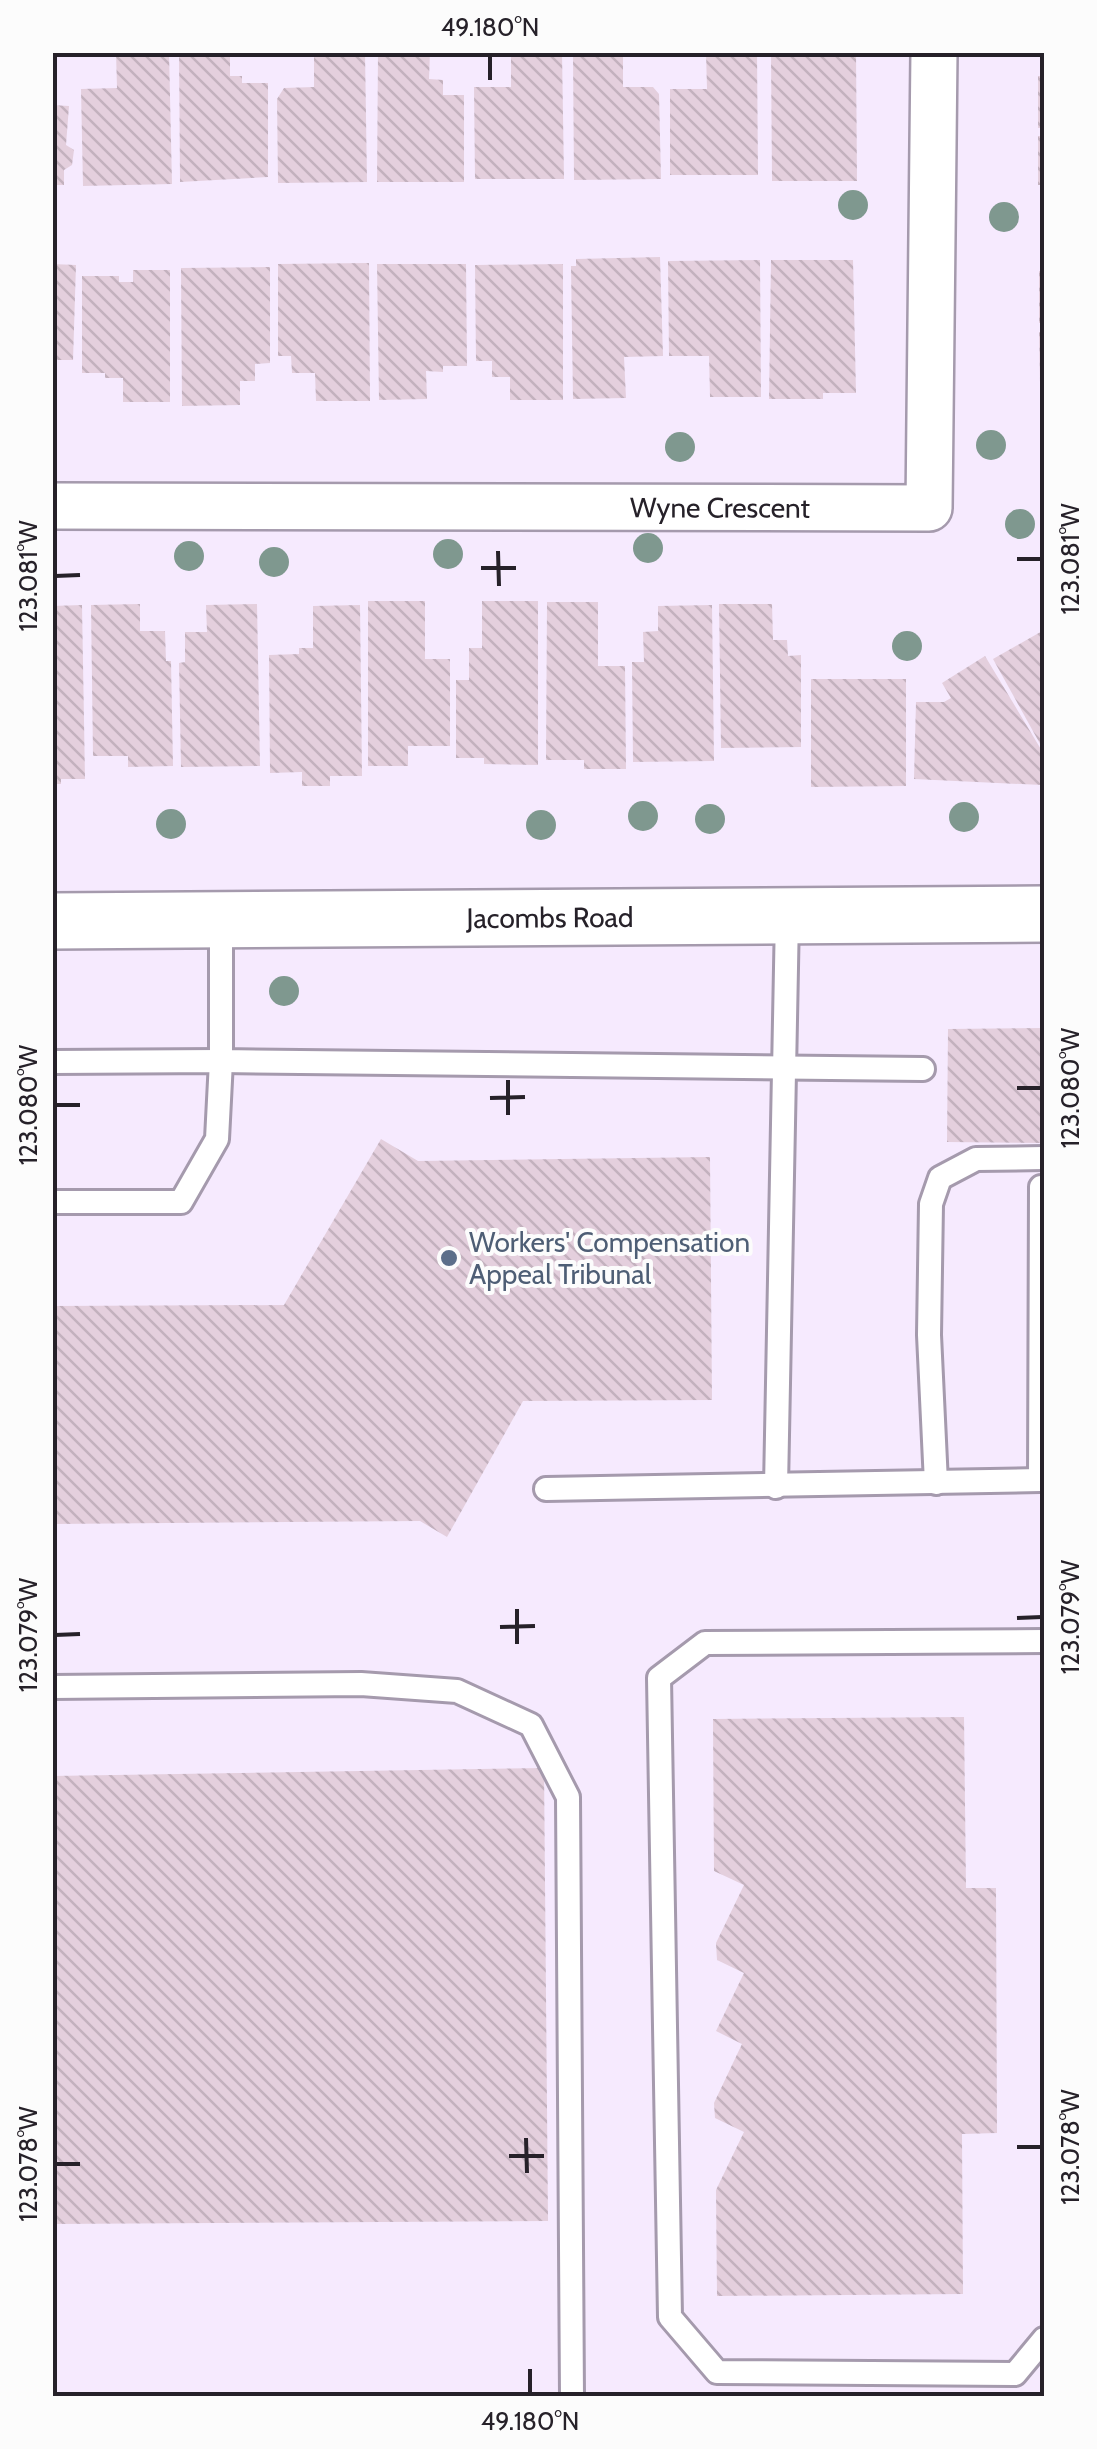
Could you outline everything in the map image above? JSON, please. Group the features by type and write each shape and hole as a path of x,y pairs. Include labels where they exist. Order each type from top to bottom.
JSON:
{"street":[{"name":"Wyne Crescent","path":"52,506 929,508 934,52"},
{"name":"Jacombs Road","path":"52,921 1044,914"}],"lane":[{"path":"776,1486 786,916"},
{"path":"52,1202 181,1202 217,1140 221,920"},
{"path":"52,1062 923,1069"},
{"path":"936,1483 929,1335 931,1204 940,1178 976,1158 1044,1158"},
{"path":"546,1489 1042,1479 1041,1186"},
{"path":"1044,1641 705,1644 659,1678 670,2316 718,2372 1016,2374 1044,2339"},
{"path":"52,1687 360,1684 457,1691 531,1725 568,1797 572,2396"}],"building":[{"path":"116,52 169,52 172,184 83,186 81,89 117,88"},
{"path":"179,52 230,52 230,76 242,76 242,83 268,83 268,177 180,182"},
{"path":"314,52 365,52 367,182 278,183 277,99 284,88 314,87"},
{"path":"378,52 430,52 429,79 443,80 443,95 464,95 464,182 377,182"},
{"path":"511,52 562,52 564,179 475,179 474,87 511,87"},
{"path":"573,52 623,52 623,87 653,87 659,94 661,179 574,180"},
{"path":"706,52 757,52 758,175 670,175 670,89 707,89"},
{"path":"771,52 856,52 857,181 772,181"},
{"path":"1038,76 1044,76 1044,128 1038,128"},
{"path":"52,105 69,106 66,145 74,150 72,165 64,170 64,185 52,185"},
{"path":"1038,136 1044,136 1044,185 1038,185"},
{"path":"660,257 663,356 624,357 626,398 573,399 571,266 576,266 576,259"},
{"path":"760,260 761,397 710,397 709,356 669,356 668,261"},
{"path":"771,260 853,260 856,393 823,393 823,399 769,399"},
{"path":"369,263 370,401 316,401 315,373 292,373 291,356 278,356 278,264"},
{"path":"52,264 76,265 73,360 52,360"},
{"path":"377,264 466,264 467,366 443,366 443,372 426,371 427,399 379,400"},
{"path":"563,264 563,400 510,400 510,377 492,377 492,361 476,361 475,265"},
{"path":"270,267 270,363 255,364 255,381 240,381 240,405 182,406 181,268"},
{"path":"133,270 170,270 170,402 123,402 123,378 82,373 82,276 119,276 119,282 133,282"},
{"path":"1039,271 1044,271 1044,323 1039,323"},
{"path":"1039,332 1044,332 1044,383 1040,383"},
{"path":"368,601 425,601 425,659 450,659 450,746 408,746 408,766 368,766"},
{"path":"482,601 538,601 538,765 484,764 484,758 456,758 456,680 469,680 469,648 482,648"},
{"path":"547,602 598,602 598,666 625,666 626,769 584,769 584,760 546,760"},
{"path":"140,604 140,631 165,631 166,661 171,661 173,766 128,767 128,756 93,756 91,605"},
{"path":"257,604 260,766 181,767 179,663 185,662 185,632 207,632 206,605"},
{"path":"719,604 772,604 773,640 787,640 788,656 801,655 801,747 721,748"},
{"path":"82,605 85,779 61,779 61,784 52,784 52,606"},
{"path":"360,605 362,776 330,776 330,786 302,786 302,772 270,773 269,655 299,654 299,648 313,648 313,606"},
{"path":"712,605 714,761 633,762 632,662 644,662 643,632 658,631 658,606"},
{"path":"1044,630 1044,751 993,659"},
{"path":"985,656 1042,751 1042,785 914,779 916,702 944,702 951,698 942,683"},
{"path":"811,679 906,679 906,786 811,787"},
{"path":"1044,1028 1044,1143 947,1142 948,1029"},
{"path":"381,1139 418,1161 710,1157 712,1400 523,1401 447,1537 420,1521 52,1524 52,1306 284,1305"},
{"path":"964,1717 966,1888 996,1888 997,2133 962,2134 963,2294 717,2296 716,2190 744,2132 715,2118 714,2103 742,2044 716,2031 744,1973 717,1960 716,1943 744,1885 714,1871 713,1719"},
{"path":"544,1768 548,2221 52,2224 52,1776"}],"place":[{"name":"Workers' Compensation Appeal Tribunal","path":"449,1258"}]}
